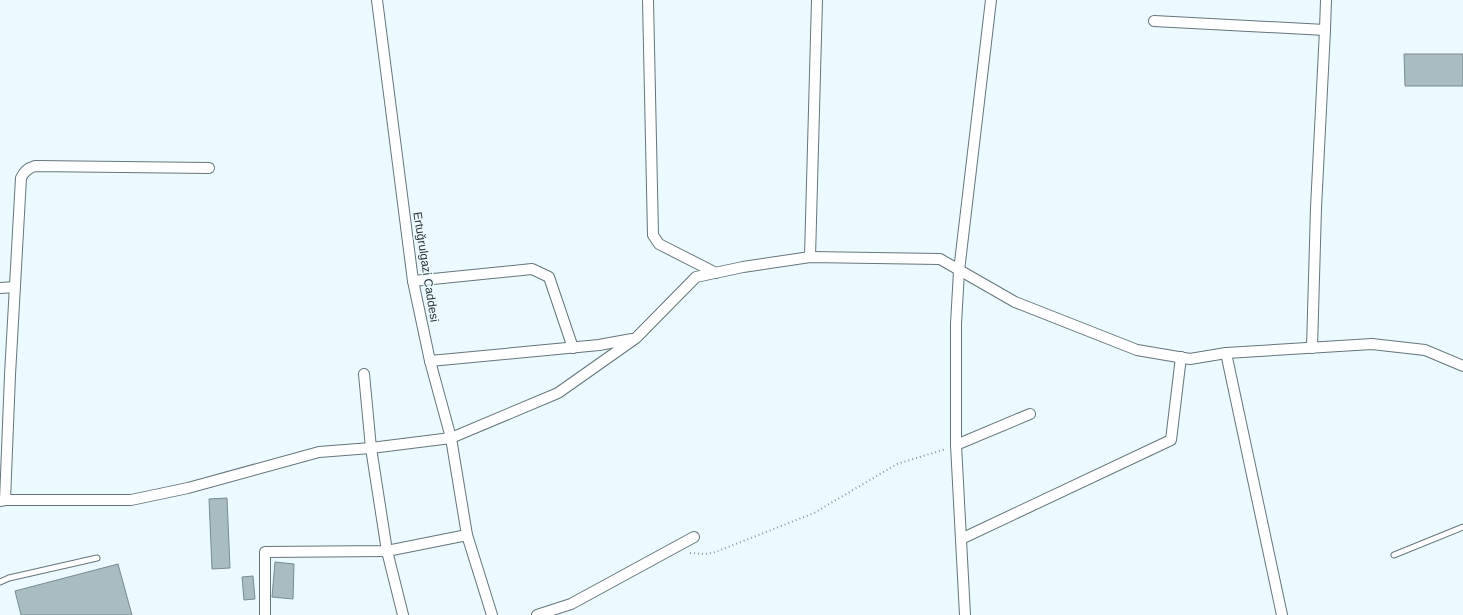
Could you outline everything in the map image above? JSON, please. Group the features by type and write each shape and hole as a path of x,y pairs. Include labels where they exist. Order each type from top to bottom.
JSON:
{"street":[{"name":"Ertuğrulgazi Caddesi","path":"377,0 413,281 430,361 451,438 467,535 492,615"},
{"path":"648,0 653,235 659,244 716,273"},
{"path":"810,257 817,0"},
{"path":"965,615 956,445 956,324 959,271 992,0"},
{"path":"1312,348 1316,208 1326,30 1326,0"},
{"path":"1154,21 1326,30"},
{"path":"209,168 35,166 30,167 23,174 21,178 2,501 131,500 188,488 319,452 371,448 451,438 558,393 636,338 696,278 743,267 810,257 940,259 1015,302 1137,350 1190,359 1226,353 1372,344 1425,350 1463,366"},
{"path":"413,281 532,269 549,278 573,348"},
{"path":"0,288 15,287"},
{"path":"430,361 599,346 636,338"},
{"path":"1226,353 1282,615"},
{"path":"961,539 1171,440 1180,357"},
{"path":"364,374 371,448 387,551 403,615"},
{"path":"956,445 1030,414"},
{"path":"265,615 265,552 387,551 467,535"},
{"path":"537,615 571,604 694,537"}],"lane":[{"path":"1394,555 1463,527"},
{"path":"0,582 9,578 97,558"}],"path":[{"path":"676,547 696,554 713,553 722,550 814,513 897,464 956,445"}],"building":[{"path":"1404,54 1463,54 1463,86 1405,86"},
{"path":"227,498 230,568 212,569 209,499"},
{"path":"275,562 294,564 293,599 272,597"},
{"path":"118,564 132,615 21,615 15,591"},
{"path":"253,576 255,599 244,600 242,577"}]}
